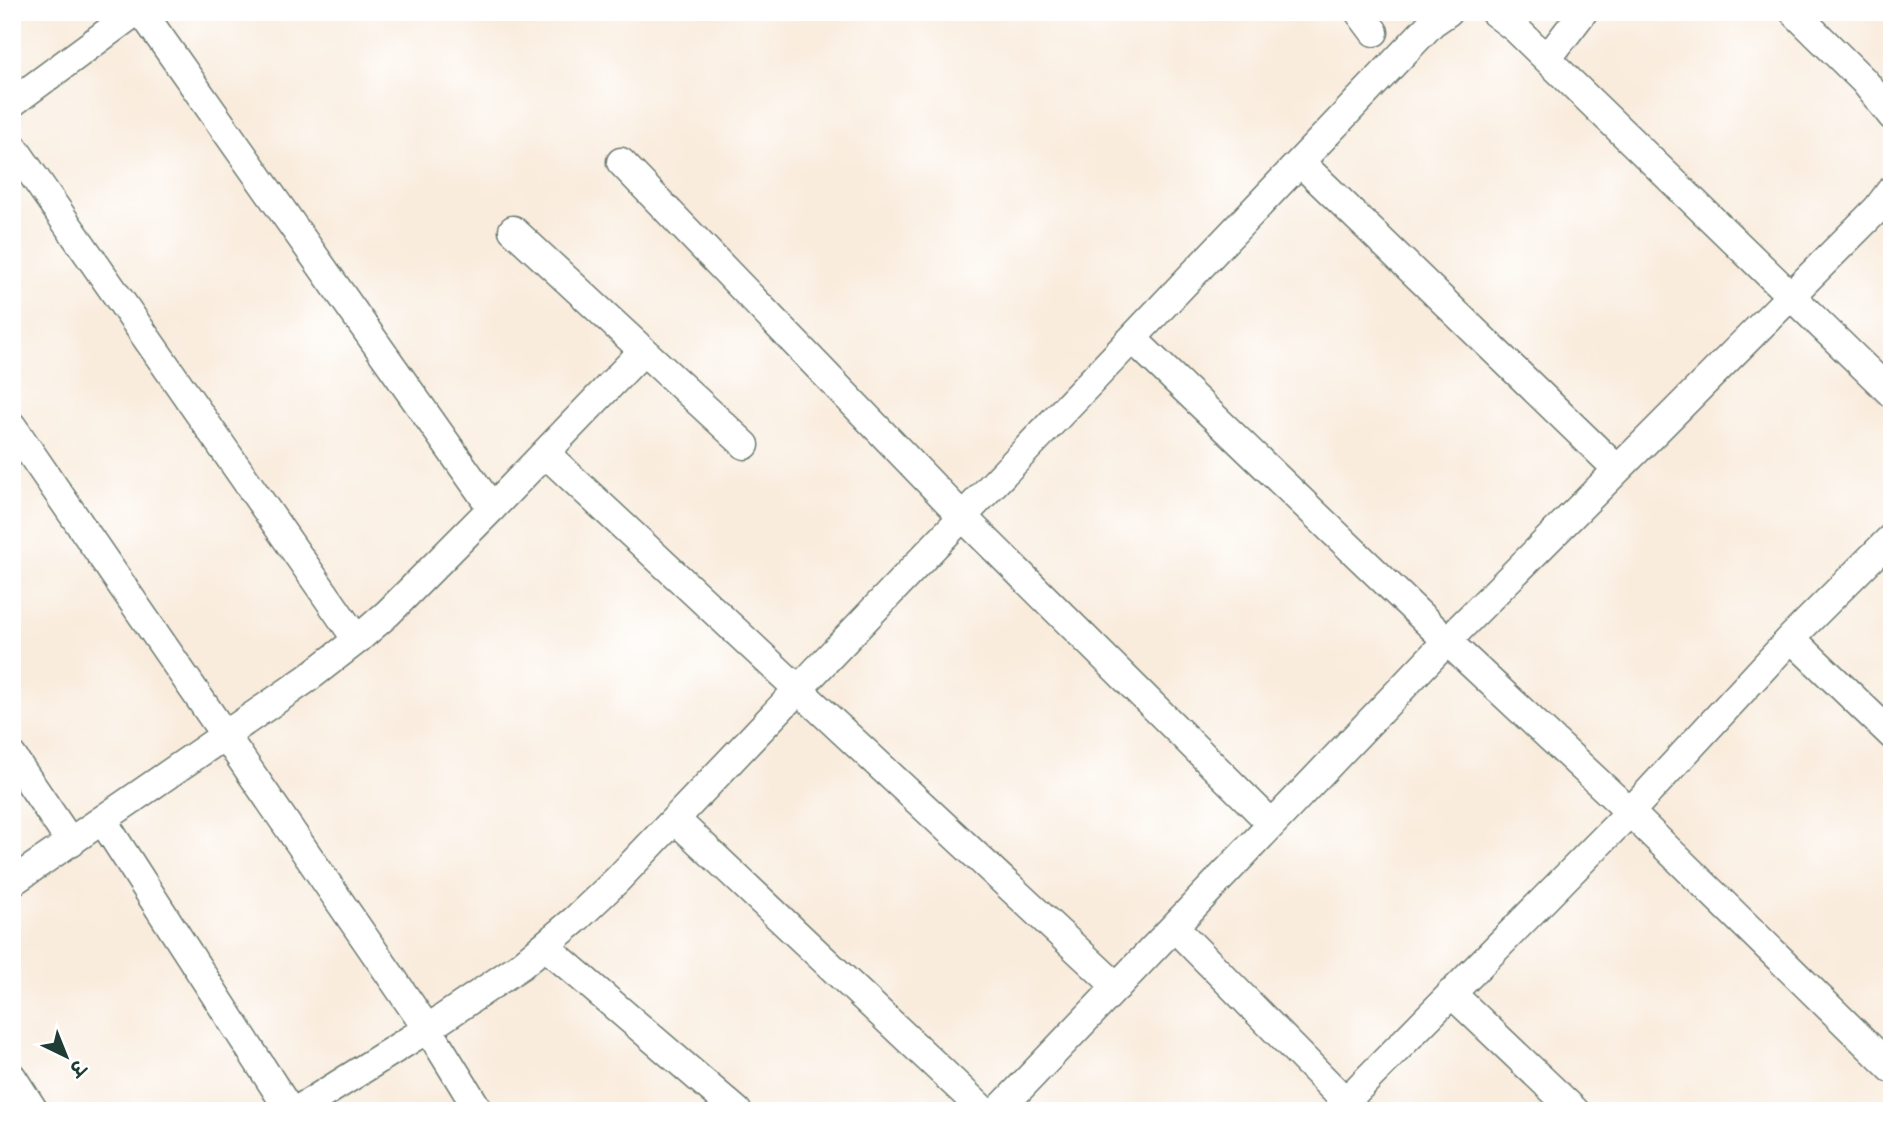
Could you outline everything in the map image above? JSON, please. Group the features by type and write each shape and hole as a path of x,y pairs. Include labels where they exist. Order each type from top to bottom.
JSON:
{"street":[{"path":"12,103 135,12"},
{"path":"142,12 492,508"},
{"path":"296,1111 520,967 600,896 1432,23 1448,12"},
{"path":"1494,12 1515,28 1892,394"},
{"path":"1546,59 1583,12"},
{"path":"1794,12 1864,81 1892,116"},
{"path":"12,145 357,640"},
{"path":"621,162 963,517 1272,824"},
{"path":"1300,162 1617,470"},
{"path":"998,1111 1447,641 1877,209 1892,189"},
{"path":"513,230 745,445"},
{"path":"1133,339 1447,641 1630,812 1892,1069"},
{"path":"12,882 71,844 308,678 357,640 388,613 492,508 643,351"},
{"path":"12,426 427,1029 479,1111"},
{"path":"545,453 1117,987"},
{"path":"1174,927 1350,1106 1451,993 1630,812 1791,638 1892,537"},
{"path":"1791,638 1892,735"},
{"path":"12,756 71,844"},
{"path":"675,819 984,1111"},
{"path":"103,821 290,1111"},
{"path":"545,946 737,1111"},
{"path":"1451,993 1575,1111"},
{"path":"12,1077 34,1111"}]}
